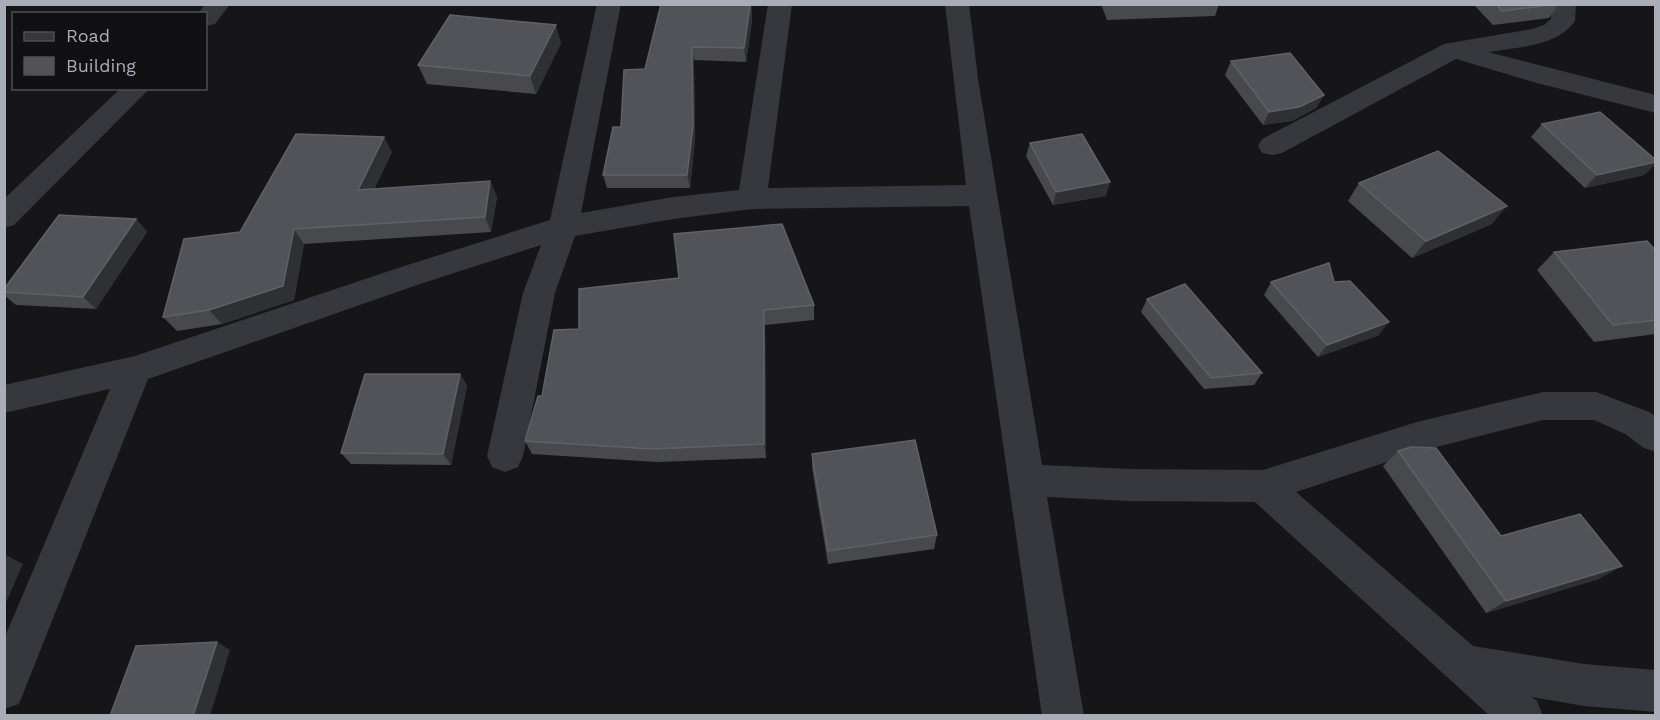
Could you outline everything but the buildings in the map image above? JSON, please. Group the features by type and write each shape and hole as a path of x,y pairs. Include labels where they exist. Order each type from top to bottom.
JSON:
{"street":[{"path":"207,18 218,4"},
{"path":"505,456 539,293 563,227 609,4"},
{"path":"752,199 780,4"},
{"path":"957,4 965,79 982,195 1063,716"},
{"path":"1272,146 1453,50 1537,36 1553,30 1563,21 1564,4"},
{"path":"1453,50 1546,77 1656,104"},
{"path":"4,217 135,90"},
{"path":"4,399 135,370 406,277 563,227 673,208 752,199 982,195"},
{"path":"4,689 135,370"},
{"path":"1028,480 1130,485 1263,486 1417,437 1543,406 1596,406 1637,423 1656,437"},
{"path":"1263,486 1467,664 1522,716"},
{"path":"1467,664 1584,685 1656,691"}]}
